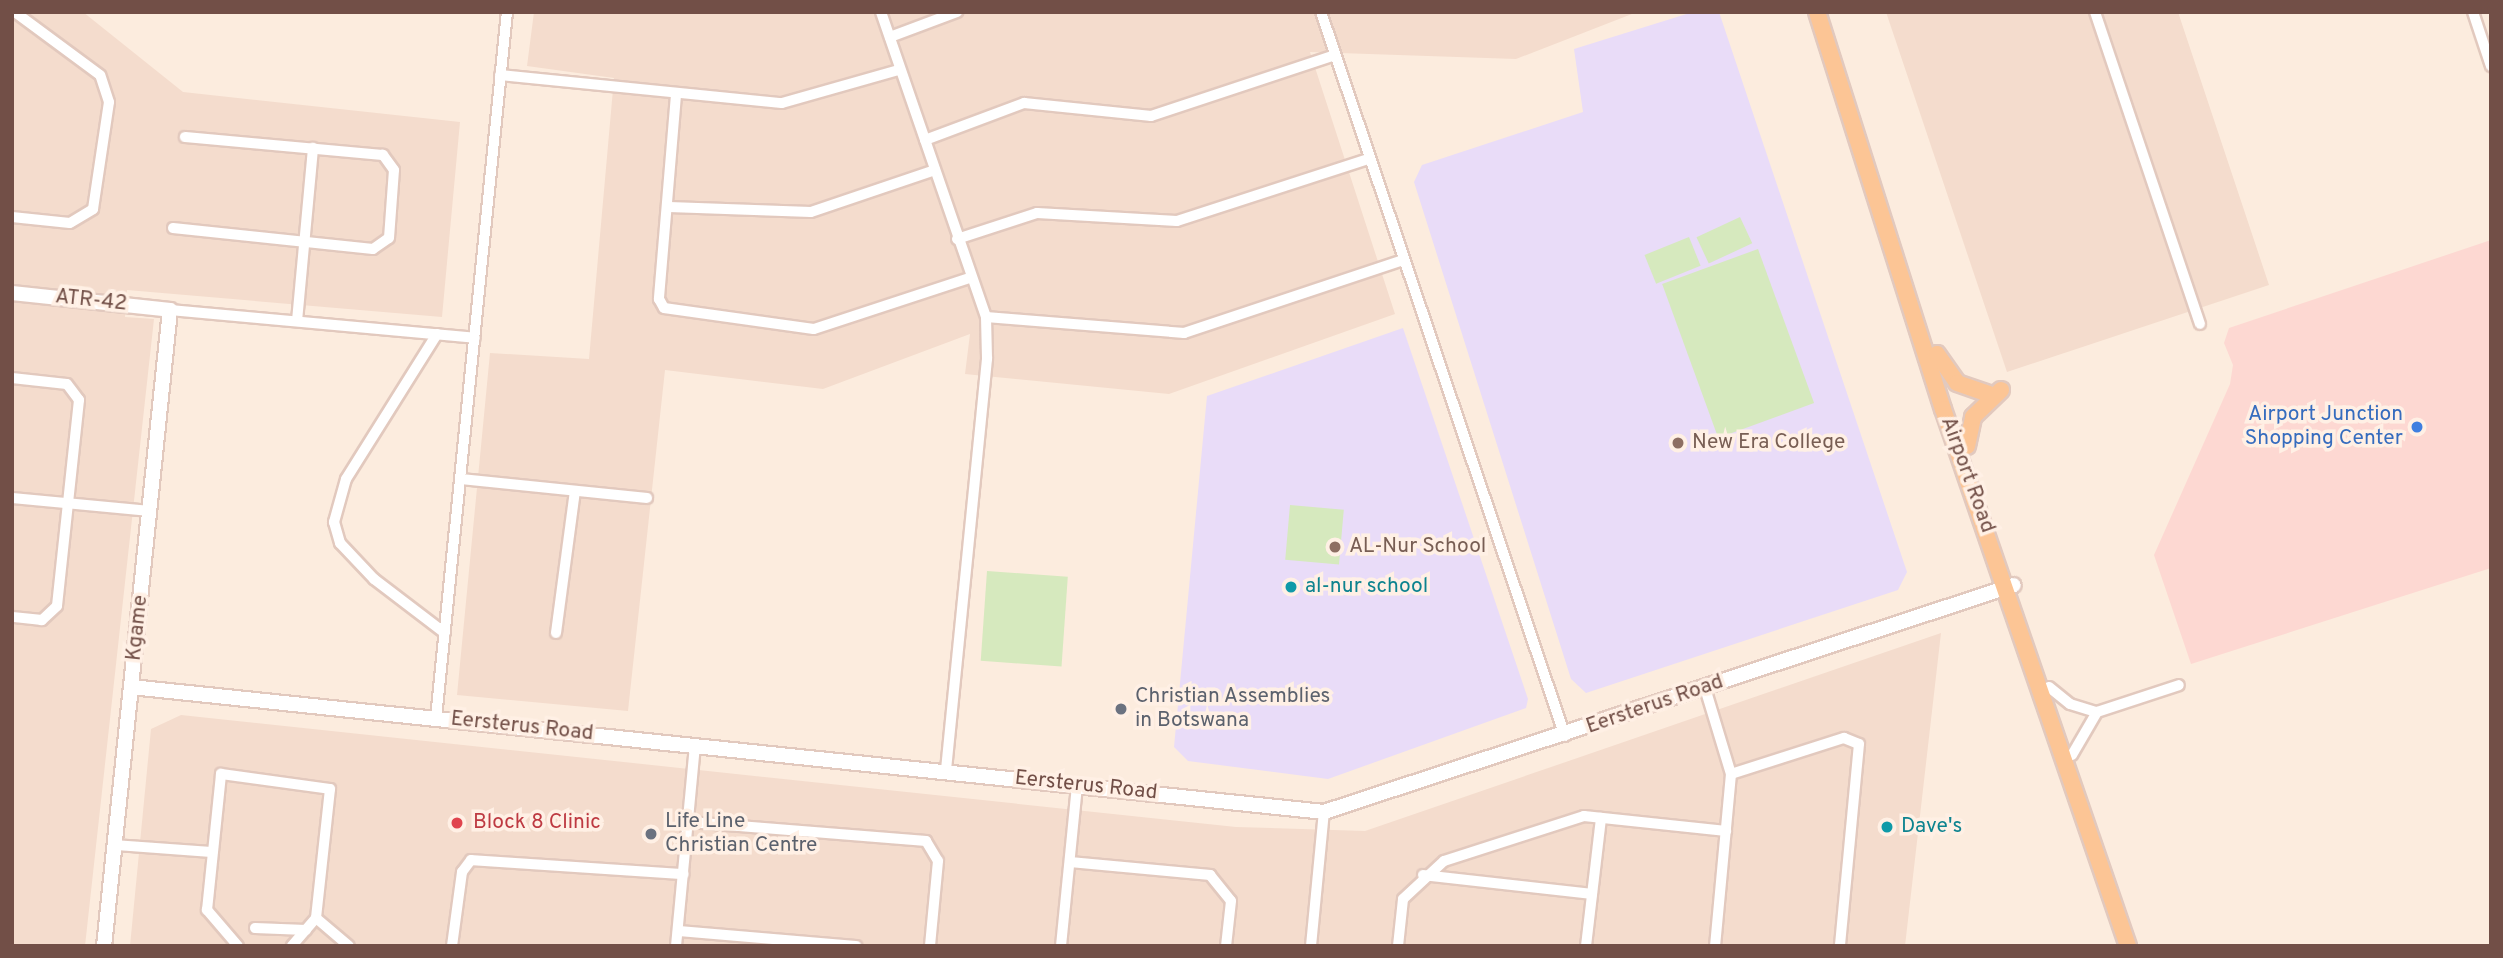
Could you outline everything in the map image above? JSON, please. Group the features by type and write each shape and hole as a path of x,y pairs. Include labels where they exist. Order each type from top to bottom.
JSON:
{"main road":[{"name":"Airport Road","path":"1817,12 1884,216 1943,409 2011,586 2129,940"},
{"path":"1884,216 1937,354 2011,586 2072,755 2129,940"},
{"path":"1937,354 1957,383 1995,392 1973,417 1968,446"}],"street":[{"path":"12,217 70,223 93,209 109,102 100,75 15,12"},
{"path":"436,718 507,12"},
{"path":"881,12 986,317 987,359 946,772"},
{"path":"890,37 957,12"},
{"path":"1322,12 1368,159 1565,736"},
{"path":"2095,12 2200,324"},
{"path":"2473,12 2488,46 2491,66"},
{"path":"925,141 1024,103 1151,116 1335,55"},
{"path":"500,75 676,95 796,102 899,70"},
{"path":"676,95 669,207 659,299 678,314 830,327 972,277"},
{"path":"173,228 303,245 373,249 389,238 392,162 383,155 185,138"},
{"path":"297,321 313,148"},
{"path":"957,239 1037,213 1177,221 1368,159"},
{"path":"669,207 811,212 934,170"},
{"path":"986,317 1184,333 1403,260"},
{"name":"ATR-42","path":"12,293 170,310"},
{"path":"170,310 475,338"},
{"name":"Kgame","path":"104,946 170,310"},
{"path":"437,334 346,479 334,522 340,543 374,579 445,633"},
{"path":"12,378 76,390 57,606 42,620 12,617"},
{"path":"461,480 647,498"},
{"path":"556,633 575,491"},
{"path":"12,498 150,511"},
{"name":"Eersterus Road","path":"131,687 1324,811 1565,736 2011,586"},
{"path":"2049,687 2070,704 2097,712 2179,685"},
{"path":"1705,688 1731,774 1715,946"},
{"path":"2072,755 2097,712"},
{"path":"1731,774 1844,738 1859,744 1840,946"},
{"path":"676,946 695,746"},
{"path":"238,946 207,910 218,775 329,786 316,918 292,946"},
{"path":"1061,946 1076,785"},
{"path":"1311,946 1324,811"},
{"path":"1398,946 1403,900 1423,875 1444,860 1570,819 1601,818 1726,831"},
{"path":"1586,946 1601,818"},
{"path":"689,822 926,841 939,861 930,946"},
{"path":"115,845 210,852"},
{"path":"452,946 462,872 471,860 684,874"},
{"path":"1070,863 1210,874 1231,901 1226,946"},
{"path":"1423,875 1592,894"},
{"path":"316,918 349,946"},
{"path":"255,928 306,930"},
{"path":"678,931 856,946"}],"shaded area":[{"path":"12,12 83,12 183,92 460,122 442,317 127,290 125,317 154,319 85,946 12,946"},
{"path":"534,12 1637,12 1516,59 1310,52 1395,314 1169,394 965,374 970,334 823,389 665,370 628,711 457,695 490,353 589,359 614,78 527,66"},
{"name":"New Era College","path":"1693,12 1719,12 1907,572 1898,590 1586,693 1571,679 1414,182 1422,165 1583,112 1574,49"},
{"path":"1886,12 2178,12 2269,285 2007,372"},
{"path":"2491,240 2491,568 2191,664 2154,555 2230,384 2233,365 2224,343 2229,328"},
{"name":"AL-Nur School","path":"1403,328 1528,699 1526,708 1328,779 1188,761 1174,747 1207,396"},
{"path":"1941,633 1905,946 130,946 151,729 181,715 1236,827 1365,831"}],"green space":[{"path":"1740,217 1752,243 1709,264 1696,237"},
{"path":"1689,237 1701,266 1656,284 1644,255"},
{"path":"1758,249 1814,403 1718,438 1662,284"},
{"path":"1290,505 1344,510 1339,564 1285,560"},
{"path":"987,571 1068,577 1062,666 981,661"}],"place":[{"name":"Airport Junction Shopping Center","path":"2417,427"},
{"name":"New Era College","path":"1678,443"},
{"name":"AL-Nur School","path":"1335,547"},
{"name":"al-nur school","path":"1291,587"},
{"name":"Christian Assemblies in Botswana","path":"1121,709"},
{"name":"Block 8 Clinic","path":"457,823"},
{"name":"Dave's","path":"1887,827"},
{"name":"Life Line Christian Centre","path":"651,834"}]}
